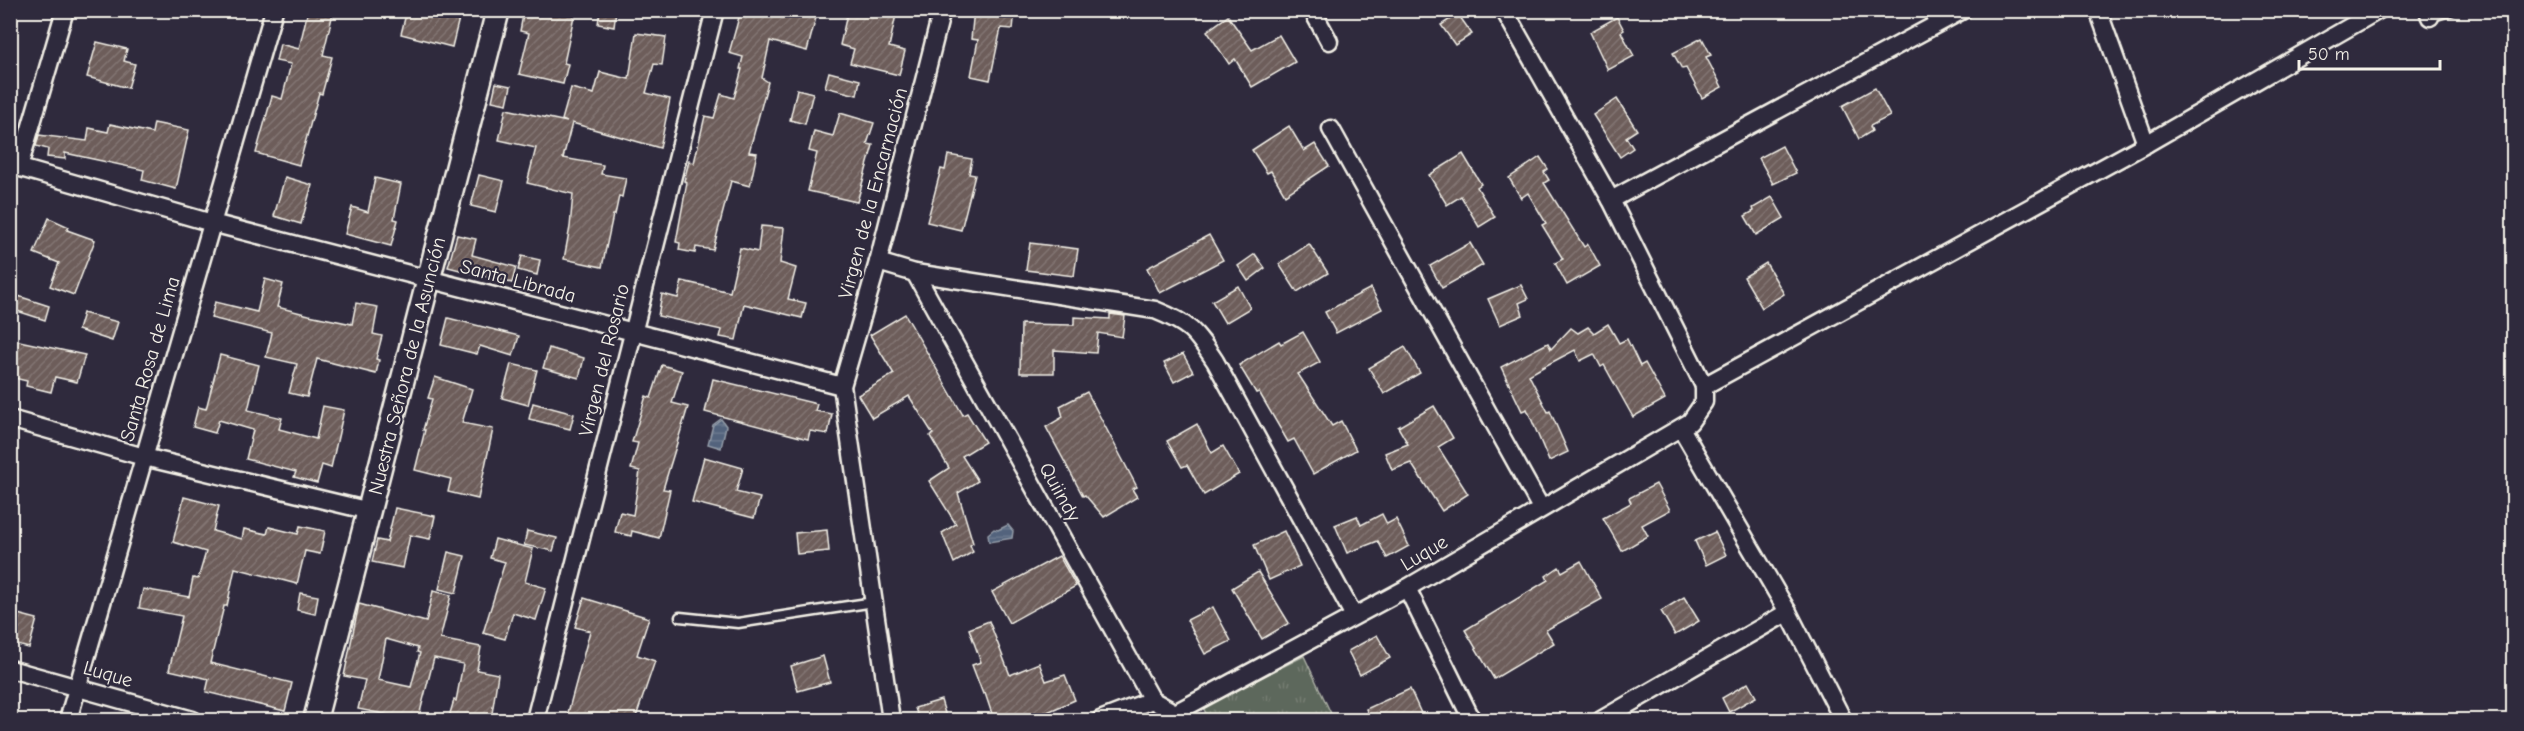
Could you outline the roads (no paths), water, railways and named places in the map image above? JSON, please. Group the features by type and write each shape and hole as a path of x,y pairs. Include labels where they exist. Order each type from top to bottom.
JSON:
{"street":[{"path":"15,166 65,10"},
{"name":"Santa Rosa de Lima","path":"68,720 274,10"},
{"name":"Nuestra Señora de la Asunción","path":"315,720 498,10"},
{"name":"Virgen del Rosario","path":"535,720 715,10"},
{"name":"Virgen de la Encarnación","path":"842,386 878,262 942,10"},
{"path":"1312,10 1329,41"},
{"path":"1504,10 1611,200 1704,386 1704,402 1686,425 1788,612 1843,720"},
{"path":"1611,200 1963,10"},
{"path":"2098,10 2146,144"},
{"path":"1704,386 2146,144 2379,10"},
{"path":"1331,129 1541,508"},
{"name":"Santa Librada","path":"15,166 212,223 842,386"},
{"path":"878,262 915,273 1155,310 1181,320 1199,337 1215,361 1354,616"},
{"name":"Quiindy","path":"915,273 1152,700"},
{"path":"842,386 891,720"},
{"path":"10,419 144,457 370,511"},
{"name":"Luque","path":"1177,717 1407,588 1686,425"},
{"path":"1407,588 1472,720"},
{"path":"1601,720 1788,612"},
{"name":"Luque","path":"10,669 193,720"},
{"path":"1100,720 1152,700 1177,717"}],"lane":[{"path":"2429,14 2452,10"},
{"path":"680,617 738,623 874,602"}],"water":[{"path":"721,419 726,426 721,448 708,444 713,425"},
{"path":"1008,525 1013,531 1012,538 989,542 988,534 994,529 998,530"}]}
